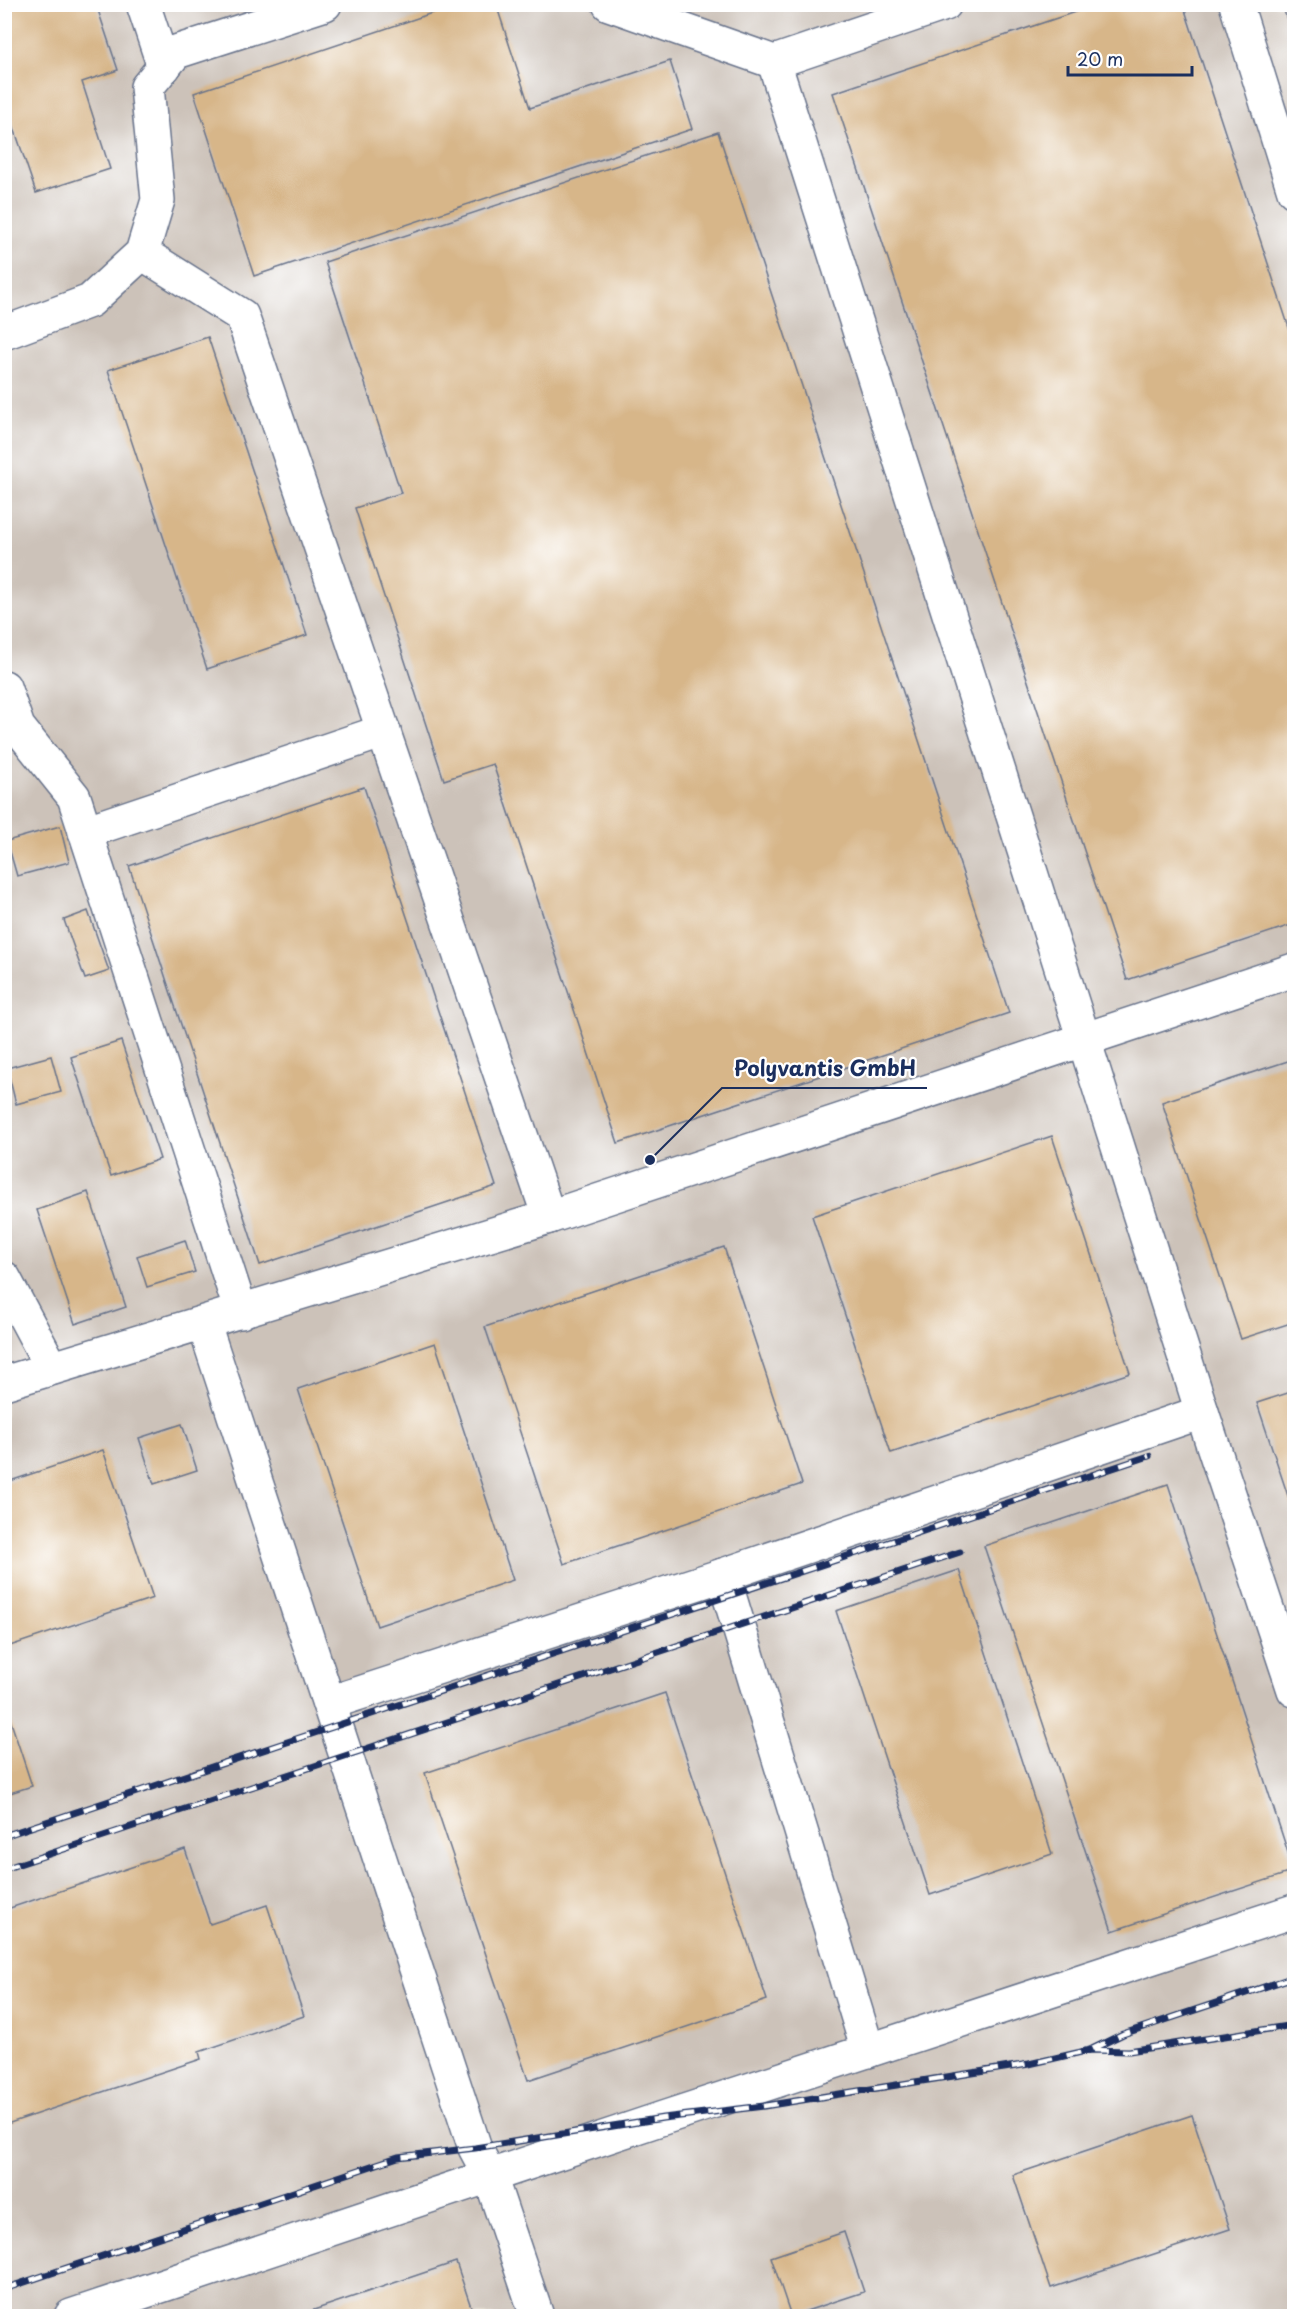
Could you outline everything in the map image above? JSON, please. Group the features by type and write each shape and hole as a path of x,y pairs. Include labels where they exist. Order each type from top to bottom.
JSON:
{"lane":[{"path":"143,4 164,67"},
{"path":"4,333 90,301 141,253 158,200 147,87 176,52 325,4"},
{"path":"609,4 774,62 945,4"},
{"path":"1236,4 1294,191"},
{"path":"774,62 1202,1412 1294,1690"},
{"path":"141,253 242,316 549,1217"},
{"path":"4,687 18,727 74,797 241,1312"},
{"path":"86,832 384,731"},
{"path":"4,1383 204,1324 549,1217 1294,970"},
{"path":"4,1278 52,1368"},
{"path":"204,1324 476,2148 490,2176 537,2316"},
{"path":"329,1703 723,1575 1202,1412"},
{"path":"723,1575 868,2051"},
{"path":"71,2316 1294,1911"}],"shaded area":[{"path":"5,5 1294,5 1294,2316 5,2316"}],"building":[{"path":"4,4 96,4 118,70 82,82 110,169 36,193 7,107 4,108"},
{"path":"459,4 496,4 530,108 670,61 692,129 254,276 194,93"},
{"path":"1099,4 1183,4 1294,343 1294,924 1127,980 833,93"},
{"path":"1282,4 1294,4 1294,42"},
{"path":"718,132 1009,1013 618,1143 493,764 444,780 355,508 401,493 325,262"},
{"path":"208,337 307,635 207,669 108,370"},
{"path":"364,787 496,1186 260,1265 129,866"},
{"path":"60,826 69,862 17,876 7,841"},
{"path":"88,911 109,971 85,979 64,920"},
{"path":"121,1041 160,1159 111,1176 71,1057"},
{"path":"51,1056 61,1092 16,1104 7,1068"},
{"path":"1294,1059 1294,1322 1241,1339 1162,1102"},
{"path":"1052,1136 1130,1373 891,1453 812,1216"},
{"path":"88,1192 126,1307 75,1324 37,1210"},
{"path":"185,1240 195,1272 147,1287 137,1256"},
{"path":"724,1247 802,1484 564,1564 485,1327"},
{"path":"435,1343 513,1580 377,1626 298,1389"},
{"path":"1294,1391 1294,1514 1257,1403"},
{"path":"182,1424 197,1470 154,1484 139,1438"},
{"path":"103,1450 153,1598 4,1648 4,1483"},
{"path":"1168,1484 1294,1871 1112,1931 984,1546"},
{"path":"959,1570 1052,1854 930,1895 836,1611"},
{"path":"665,1693 767,2000 528,2080 425,1773"},
{"path":"7,1710 32,1786 4,1795 4,1711"},
{"path":"185,1849 210,1924 267,1905 304,2016 199,2052 201,2059 4,2125 4,1910"},
{"path":"1192,2115 1230,2229 1051,2288 1013,2175"},
{"path":"844,2232 864,2292 791,2316 771,2257"},
{"path":"456,2262 474,2316 296,2316"}],"railway":[{"path":"4,1836 1149,1456"},
{"path":"4,1869 960,1552"},
{"path":"1092,2049 1123,2034 1294,1977"},
{"path":"4,2289 398,2157 475,2148 663,2118 764,2106 1029,2064 1090,2050 1129,2051 1294,2025"}],"place":[{"name":"Polyvantis GmbH","path":"650,1160"}]}
